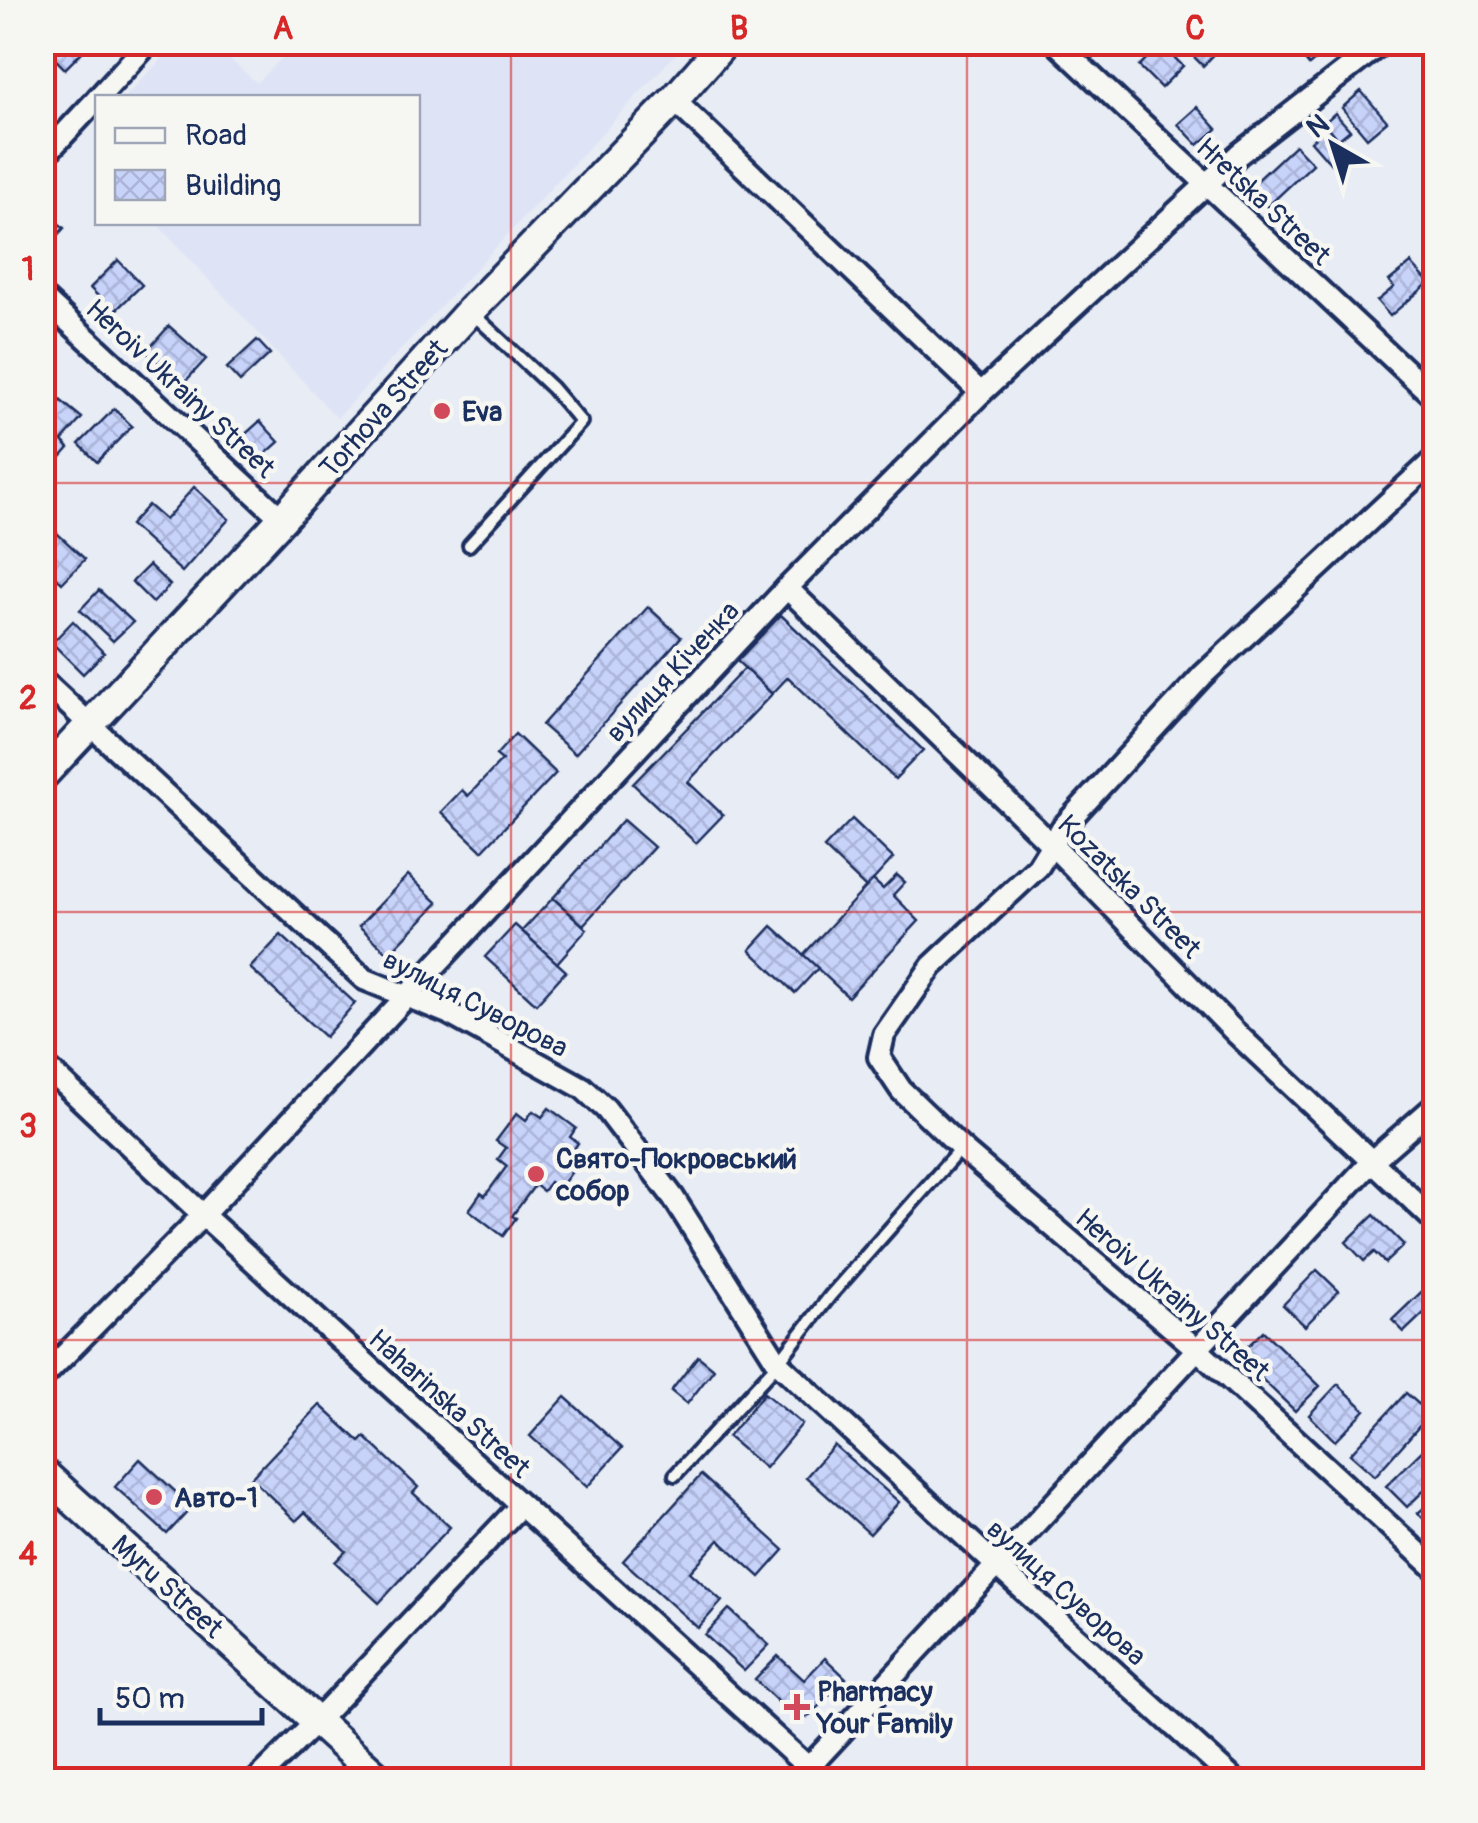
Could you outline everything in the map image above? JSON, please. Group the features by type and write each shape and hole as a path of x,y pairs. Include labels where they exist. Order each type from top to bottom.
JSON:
{"main road":[{"name":"Torhova Street","path":"42,776 470,311 725,42"},
{"name":"Myru Street","path":"42,1472 381,1780"}],"street":[{"path":"101,95 148,42"},
{"name":"Hretska Street","path":"1055,42 1436,399"},
{"name":"вулиця Кіченка","path":"42,1378 203,1215 787,588 981,393 1239,154 1383,42"},
{"path":"674,100 981,393"},
{"path":"42,158 95,101"},
{"name":"Heroiv Ukrainy Street","path":"42,298 282,519"},
{"path":"1052,845 1062,828 1203,675 1436,458"},
{"name":"Kozatska Street","path":"787,588 1052,845 1236,1033 1436,1222"},
{"name":"вулиця Суворова","path":"42,680 364,979 448,1013 583,1088 606,1110 674,1197 778,1363 1234,1780"},
{"name":"Heroiv Ukrainy Street","path":"1052,845 1038,868 932,966 884,1035 879,1057 901,1090 962,1148 1198,1350 1436,1569"},
{"name":"Haharinska Street","path":"42,1063 809,1776"},
{"path":"809,1776 997,1566 1372,1161 1436,1104"},
{"path":"257,1780 521,1505"}],"lane":[{"path":"469,545 581,422 552,388 470,311"},
{"path":"675,1475 778,1363 830,1296 962,1148"}],"shaded area":[{"path":"177,43 211,43 257,83 297,43 684,45 337,418 158,225 420,225 420,95 127,95"}],"building":[{"path":"50,42 92,42 65,69 44,48"},
{"path":"1199,42 1226,42 1203,66 1189,52"},
{"path":"1290,42 1324,42 1329,48 1309,65"},
{"path":"1429,42 1436,42 1436,75 1417,53"},
{"path":"1161,44 1183,66 1161,88 1139,66"},
{"path":"1361,91 1387,121 1367,138 1342,108"},
{"path":"1197,107 1217,129 1198,145 1178,124"},
{"path":"1335,113 1350,130 1338,140 1324,123"},
{"path":"1323,130 1343,153 1331,164 1311,141"},
{"path":"1295,145 1313,164 1267,207 1249,188"},
{"path":"42,209 64,228 42,252"},
{"path":"118,260 142,285 114,312 90,288"},
{"path":"1411,263 1429,283 1390,316 1377,301 1394,287 1389,281"},
{"path":"169,326 206,359 182,385 146,352"},
{"path":"257,340 270,354 240,382 227,368"},
{"path":"60,400 82,418 62,441 69,448 45,475 42,420"},
{"path":"114,409 132,426 97,462 79,444"},
{"path":"260,421 279,442 261,458 242,437"},
{"path":"194,487 229,519 182,572 130,525 148,505 165,520"},
{"path":"46,523 85,559 62,583 42,564 42,527"},
{"path":"149,565 170,585 153,603 132,582"},
{"path":"99,590 133,622 113,641 80,610"},
{"path":"648,607 681,637 575,754 542,725"},
{"path":"781,615 923,750 895,779 788,677 772,694 737,661"},
{"path":"73,621 104,653 83,674 52,643"},
{"path":"745,668 772,694 688,782 723,815 696,843 633,784"},
{"path":"515,734 556,773 482,851 441,812 462,790 468,796 502,760 496,755"},
{"path":"852,819 893,858 866,888 824,848"},
{"path":"623,820 654,847 583,925 553,898"},
{"path":"408,875 438,903 389,954 359,926"},
{"path":"897,875 905,882 893,895 919,921 848,997 803,955 873,880 883,889"},
{"path":"553,898 587,929 557,963 522,931"},
{"path":"515,925 566,971 536,1004 485,957"},
{"path":"772,926 818,968 795,993 750,950"},
{"path":"281,935 355,1003 325,1037 250,968"},
{"name":"Свято-Покровський собор","path":"549,1108 576,1128 570,1137 578,1143 572,1152 582,1158 559,1189 550,1182 543,1191 535,1185 512,1216 516,1218 503,1236 469,1210 507,1166 498,1159 506,1148 496,1141 517,1113 526,1120 533,1111 542,1117"},
{"path":"1374,1215 1404,1245 1385,1263 1374,1252 1364,1261 1346,1242"},
{"path":"1317,1270 1339,1291 1305,1326 1283,1305"},
{"path":"1436,1278 1436,1317 1428,1309 1404,1332 1392,1320"},
{"path":"1263,1331 1320,1386 1295,1411 1238,1356"},
{"path":"698,1356 714,1369 687,1404 671,1391"},
{"path":"1338,1384 1365,1410 1335,1441 1309,1415"},
{"path":"764,1393 802,1424 765,1468 728,1437"},
{"path":"1406,1393 1430,1414 1375,1476 1350,1454"},
{"path":"565,1397 622,1448 587,1487 530,1436"},
{"path":"320,1405 360,1442 365,1437 418,1487 413,1493 450,1527 379,1603 335,1562 346,1551 305,1512 296,1521 251,1478"},
{"path":"1431,1442 1436,1447 1436,1479 1407,1507 1386,1486"},
{"path":"834,1445 899,1502 870,1534 806,1477"},
{"name":"Авто-1","path":"140,1459 192,1507 167,1534 115,1487"},
{"path":"701,1475 784,1550 760,1577 719,1540 690,1572 722,1601 698,1628 623,1561"},
{"path":"1436,1497 1436,1532 1418,1513"},
{"path":"729,1609 769,1645 744,1671 705,1635"},
{"path":"778,1656 804,1680 825,1658 846,1678 808,1717 797,1720 755,1680"}],"place":[{"name":"Eva","path":"442,411"},
{"name":"Свято-Покровський собор","path":"536,1174"},
{"name":"Авто-1","path":"154,1497"},
{"name":"Pharmacy Your Family","path":"797,1707"}]}
